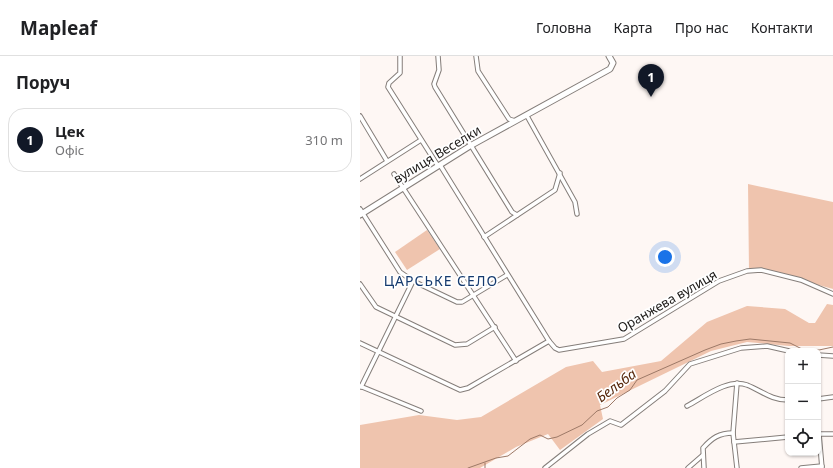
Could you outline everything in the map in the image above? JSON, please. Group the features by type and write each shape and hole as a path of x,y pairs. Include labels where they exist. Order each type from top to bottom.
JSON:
{"street":[{"path":"360,343 460,390 468,388 549,341 439,165 421,140 388,84 400,72 400,56"},
{"path":"438,56 439,70 434,84 435,87 512,212 517,215"},
{"path":"476,56 478,71 509,119 518,120"},
{"name":"вулиця Веселки","path":"361,213 470,146 610,69 613,63 609,56"},
{"path":"360,116 387,161"},
{"path":"527,116 560,173 575,202 578,214"},
{"path":"360,179 421,140"},
{"path":"484,237 555,190 560,173"},
{"path":"394,174 516,361"},
{"path":"361,213 400,272 413,281 457,302 462,302 507,275"},
{"name":"Оранжева вулиця","path":"549,341 555,348 562,350 624,339 720,281 747,271 761,270 801,280 833,294"},
{"path":"413,281 360,386 421,411"},
{"path":"360,284 376,307 458,346 467,344 495,327"},
{"path":"545,468 560,454 599,427 610,421 621,424 665,391 690,364 741,348 767,346 785,350"},
{"path":"821,355 833,356"},
{"path":"687,406 729,385 737,383 747,385 769,397 785,400"},
{"path":"737,383 733,433 737,468"},
{"path":"821,399 833,397"},
{"path":"704,468 704,446 716,436 723,433 733,433"},
{"path":"821,434 833,434"},
{"path":"734,442 785,437"},
{"path":"688,468 703,455"},
{"path":"801,468 822,467 821,456"}],"shaded area":[{"path":"748,184 833,202 833,289 772,272 749,271"},
{"path":"427,230 440,249 407,270 395,252"},
{"path":"827,304 833,305 833,346 789,346 747,342 711,351 600,405 603,419 560,450 548,434 516,447 480,468 360,468 360,425 419,415 457,420 481,417 566,367 593,361 602,372 661,361 707,322 747,306 785,309 809,323 815,323"}],"waterway":[{"name":"Бельба","path":"468,468 496,458 508,456 530,439 540,435 548,439 557,437 582,425 597,411 608,407 617,398 630,390 637,380 721,344 750,339 790,343 804,350 819,350 833,347"},
{"name":"Бельба","path":"485,463 485,468"}],"place":[{"name":"Цек","path":"651,97"}],"district":[{"name":"ЦАРСЬКЕ СЕЛО","path":"441,280"}]}
